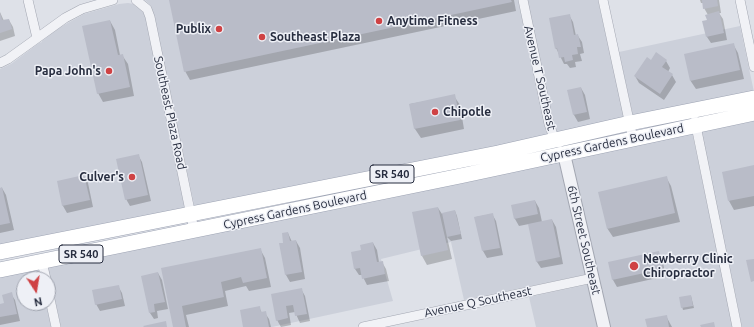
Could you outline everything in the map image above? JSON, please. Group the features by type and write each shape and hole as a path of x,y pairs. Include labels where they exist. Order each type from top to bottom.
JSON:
{"main road":[{"name":"Cypress Gardens Boulevard","path":"0,270 383,191 561,147 630,123 754,98"},
{"name":"Cypress Gardens Boulevard","path":"0,252 474,158 633,139 754,113"},
{"path":"383,191 386,187 398,181 449,169 474,158"},
{"path":"320,204 360,186 363,180"},
{"path":"42,262 50,255 76,247 81,243 84,236"}],"street":[{"path":"28,0 37,38"},
{"path":"0,63 8,59 54,25 82,9 113,0"},
{"name":"Southeast Plaza Road","path":"136,0 147,9 150,17 194,230"},
{"name":"Avenue T Southeast","path":"523,0 549,124 553,135 561,147"},
{"path":"603,0 633,139"},
{"path":"740,0 754,68"},
{"path":"692,110 737,327"},
{"name":"6th Street Southeast","path":"561,147 604,327"},
{"path":"42,262 44,271"},
{"name":"Avenue Q Southeast","path":"363,327 593,278"},
{"path":"53,311 56,327"}],"shaded area":[{"path":"145,0 518,0 545,125 549,137 195,209 154,16 150,5"},
{"path":"527,0 598,0 625,119 557,133 553,123"},
{"path":"119,4 134,4 140,8 146,18 186,210 0,247 0,69 11,64 42,42 57,29 84,14"},
{"path":"740,26 754,92 633,117 619,52"},
{"path":"754,118 754,327 742,327 701,130"},
{"path":"692,132 733,327 609,327 570,158"},
{"path":"561,160 588,274 464,300 451,242 381,259 393,301 272,327 61,327 56,305 56,271 48,271 47,266"},
{"path":"38,268 39,271 22,271"},
{"path":"16,272 16,311 48,311 51,327 0,327 0,275"},
{"path":"590,284 599,327 536,327 529,297"}],"building":[{"name":"Southeast Plaza","path":"169,0 511,0 512,2 184,72"},
{"path":"702,0 717,0 718,6 703,9"},
{"path":"719,11 724,33 706,37 702,21 707,20 705,15"},
{"path":"0,13 2,20 9,19 12,29 0,33"},
{"path":"570,14 574,35 578,34 581,47 577,47 578,54 572,55 573,60 565,62 564,57 559,58 557,48 555,49 549,18"},
{"name":"Papa John's","path":"110,20 118,55 123,54 130,87 97,94 82,26"},
{"path":"734,43 740,70 690,81 684,54"},
{"path":"656,52 667,60 662,67 673,74 660,94 634,76 647,57 651,60"},
{"path":"581,87 587,112 573,115 567,90"},
{"name":"Chipotle","path":"455,94 460,120 414,129 409,104"},
{"name":"Culver's","path":"139,154 148,195 125,200 116,159"},
{"path":"754,165 754,196 728,201 722,172"},
{"path":"84,175 90,200 62,206 57,181"},
{"path":"667,176 675,213 607,229 598,192"},
{"path":"2,187 10,223 0,225 0,188"},
{"path":"535,200 538,214 514,219 511,205"},
{"path":"438,207 448,250 421,256 412,212"},
{"path":"455,210 461,234 447,237 442,213"},
{"path":"493,213 500,248 482,251 474,217"},
{"path":"552,219 560,257 536,262 528,224"},
{"path":"288,232 290,241 296,240 302,272 285,275 279,243 283,243 282,233"},
{"path":"373,242 377,262 383,261 385,274 362,279 360,268 354,269 351,252 361,250 360,245"},
{"path":"261,248 267,278 243,283 241,277 221,282 224,297 182,306 186,327 173,327 161,268"},
{"path":"659,251 663,269 612,280 608,262"},
{"path":"754,259 754,281 751,282 746,260"},
{"path":"158,272 165,302 154,304 155,312 149,313 141,276"},
{"path":"119,285 122,299 95,305 92,290"},
{"path":"302,288 307,314 295,316 293,305 286,306 288,318 276,321 271,294"},
{"path":"12,292 17,314 0,317 0,304 4,303 2,295"},
{"path":"691,295 693,306 681,308 679,297"},
{"path":"260,306 261,312 266,311 269,327 243,327 240,310"},
{"path":"667,315 669,327 647,327 645,319"},
{"path":"166,321 167,327 143,326"},
{"path":"714,322 715,327 701,327 700,325"}],"place":[{"name":"Anytime Fitness","path":"379,21"},
{"name":"Publix","path":"219,29"},
{"name":"Southeast Plaza","path":"262,37"},
{"name":"Papa John's","path":"109,71"},
{"name":"Chipotle","path":"435,112"},
{"name":"Culver's","path":"132,177"},
{"name":"Newberry Clinic Chiropractor","path":"634,266"}]}
